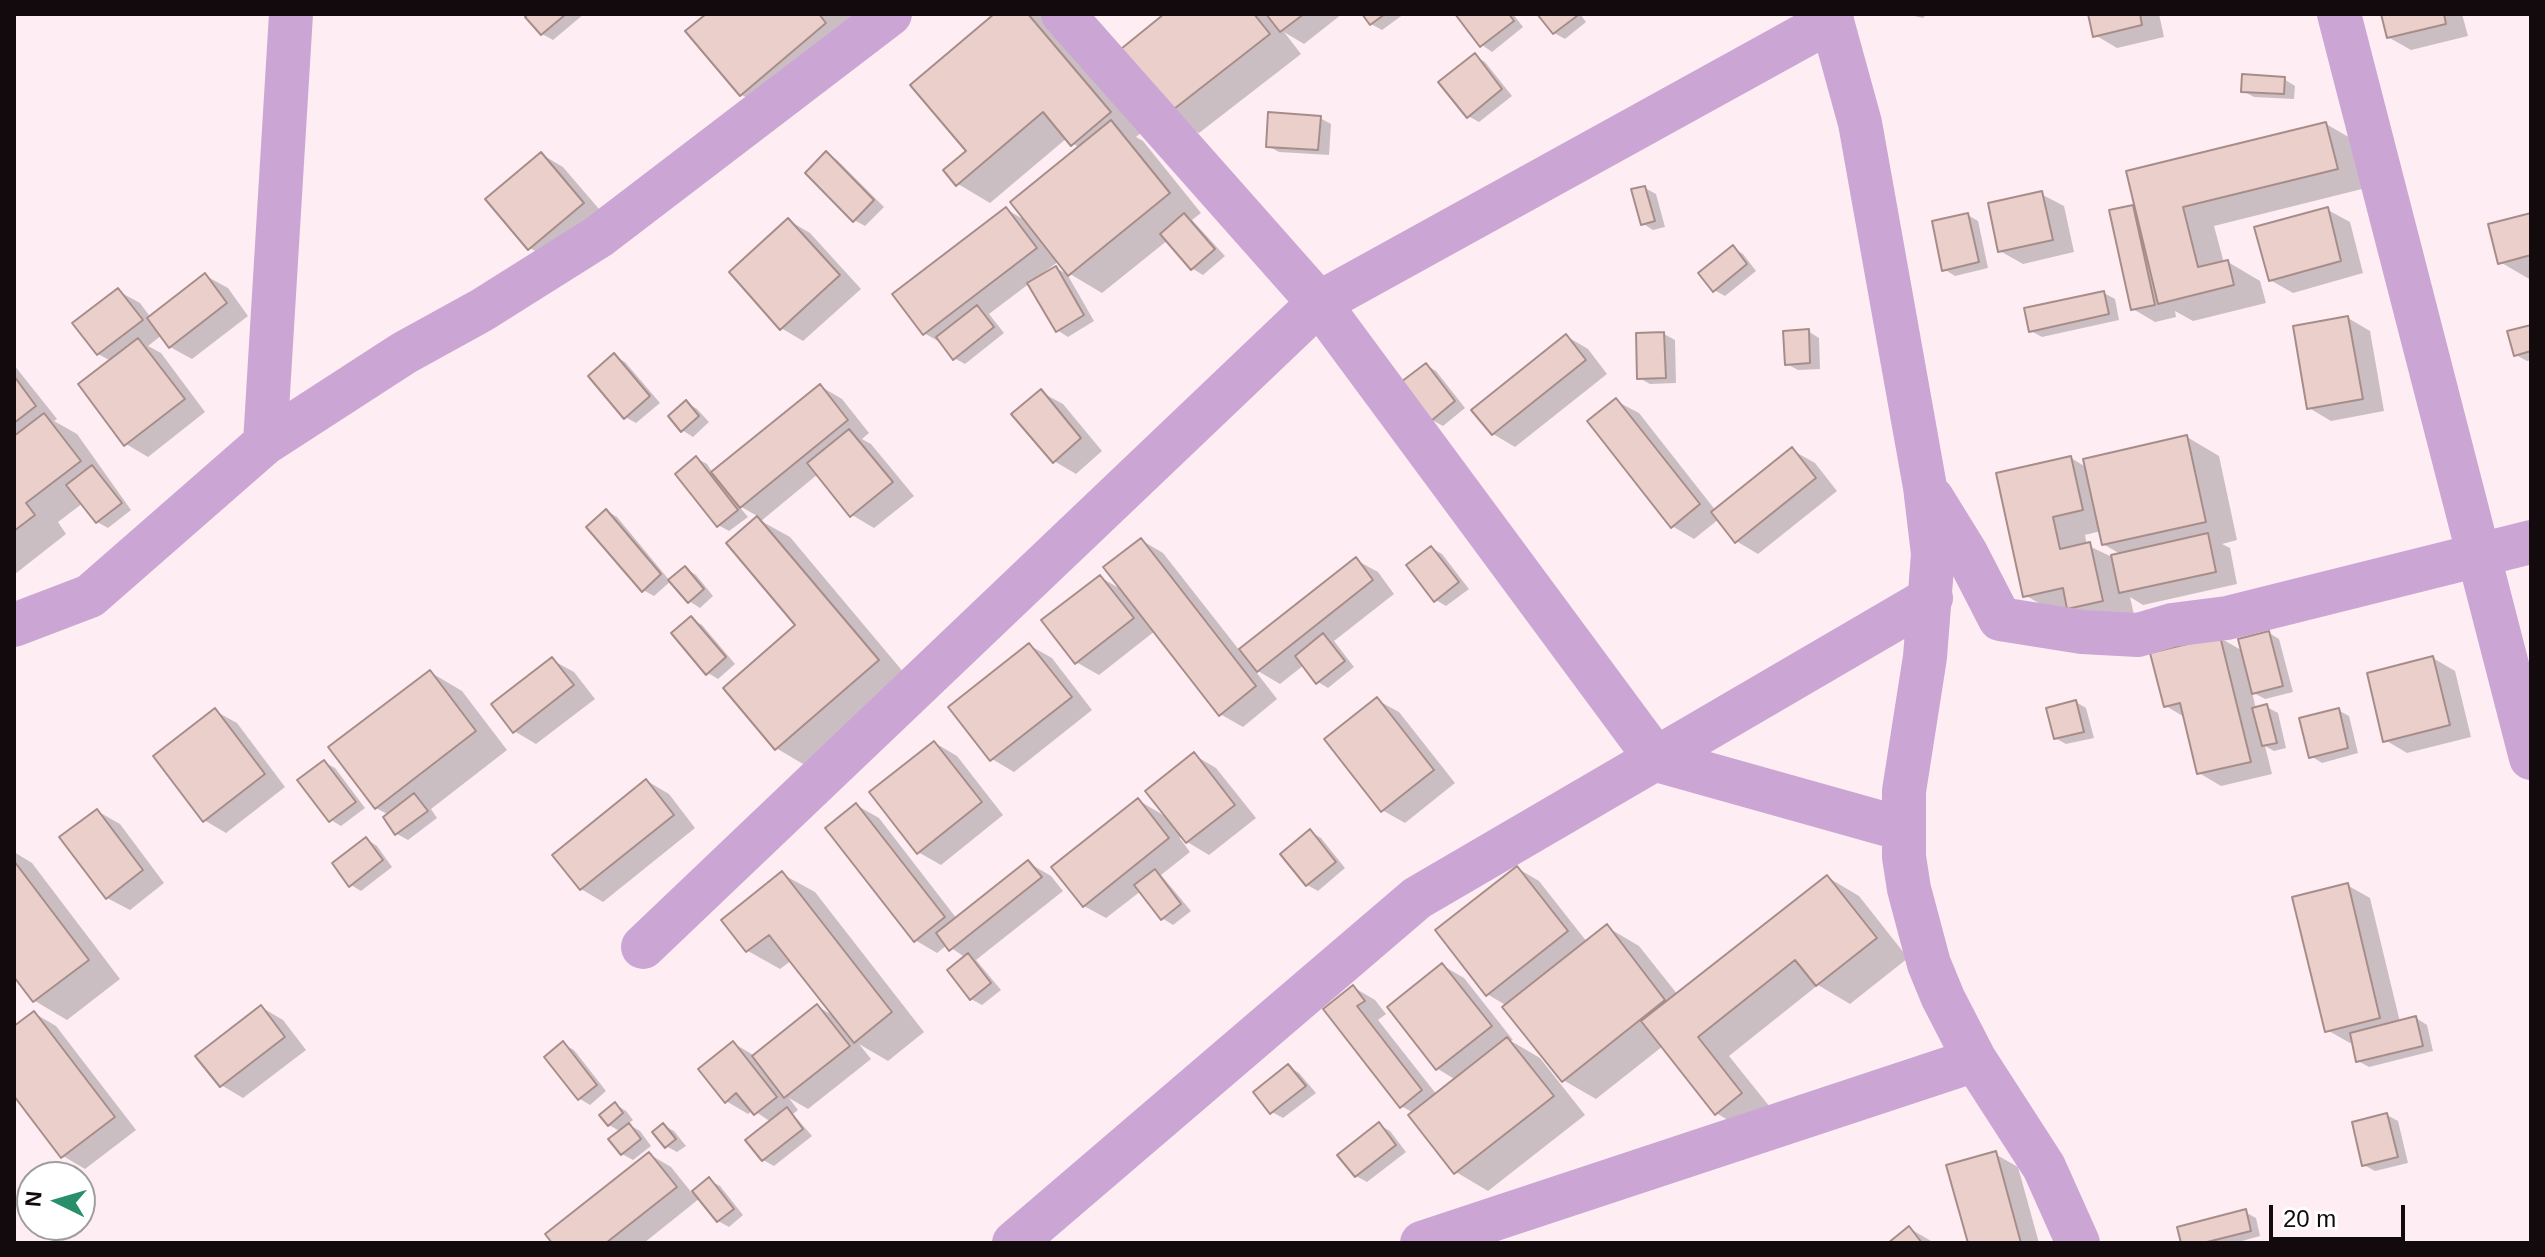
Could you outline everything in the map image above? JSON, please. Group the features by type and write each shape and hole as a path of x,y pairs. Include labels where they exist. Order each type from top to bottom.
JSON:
{"street":[{"path":"265,443 291,14"},
{"path":"14,625 90,596 265,443 404,353 482,310 598,237 890,14"},
{"path":"1063,14 1319,303 1657,760 1903,829"},
{"path":"2339,14 2531,758"},
{"path":"643,947 1319,303 1831,17 1860,123 1925,487 1933,554 1917,714 1904,791 1904,857 1909,889 1929,964 1975,1060 2044,1167 2078,1243"},
{"path":"1925,487 1966,553 2000,619 2082,632 2138,635 2172,625 2227,618 2531,542"},
{"path":"1014,1243 1417,898 1931,598"},
{"path":"1422,1243 1975,1060"}],"building":[{"path":"528,14 566,14 541,35 525,17"},
{"path":"706,14 819,14 826,23 740,96 685,31"},
{"path":"994,14 1028,14 1111,112 1071,146 1043,112 956,186 943,170 966,151 910,85"},
{"path":"1164,14 1254,14 1270,34 1165,116 1116,53"},
{"path":"1266,14 1304,14 1280,32"},
{"path":"1362,14 1385,14 1370,25"},
{"path":"1455,14 1509,14 1514,21 1480,47"},
{"path":"1537,14 1576,14 1577,16 1553,34"},
{"path":"2088,14 2140,14 2142,25 2093,37"},
{"path":"2381,14 2444,14 2446,24 2387,38"},
{"path":"1475,53 1502,89 1467,118 1438,82"},
{"path":"2242,74 2285,77 2284,94 2241,92"},
{"path":"1268,112 1321,116 1318,150 1266,147"},
{"path":"1111,120 1170,193 1068,276 1010,202"},
{"path":"2326,122 2338,169 2183,207 2198,267 2228,260 2234,285 2158,304 2126,171"},
{"path":"826,151 874,200 853,222 805,173"},
{"path":"541,152 584,203 528,250 485,199"},
{"path":"1645,186 1655,221 1641,225 1631,189"},
{"path":"2042,191 2053,240 1998,252 1988,203"},
{"path":"2133,205 2155,305 2131,310 2109,210"},
{"path":"1006,207 1037,248 923,335 892,294"},
{"path":"2328,207 2341,261 2269,281 2254,227"},
{"path":"1184,213 1215,249 1191,270 1160,234"},
{"path":"1968,213 1979,262 1942,271 1932,221"},
{"path":"2531,213 2531,255 2498,264 2488,224"},
{"path":"788,218 840,275 780,330 729,272"},
{"path":"1733,245 1747,264 1713,292 1698,273"},
{"path":"1056,266 1084,315 1056,332 1027,283"},
{"path":"205,273 227,303 169,348 147,318"},
{"path":"118,288 143,320 97,355 72,323"},
{"path":"2104,291 2109,314 2029,332 2024,308"},
{"path":"977,305 994,327 953,360 936,337"},
{"path":"2348,316 2363,399 2307,409 2293,326"},
{"path":"2531,325 2531,351 2514,356 2507,331"},
{"path":"1809,329 1810,363 1785,365 1783,331"},
{"path":"1664,332 1666,378 1637,379 1636,333"},
{"path":"1566,334 1586,360 1492,435 1471,410"},
{"path":"138,338 185,399 124,446 78,384"},
{"path":"614,353 650,396 624,419 588,376"},
{"path":"1426,363 1455,401 1431,421 1401,382"},
{"path":"14,376 36,406 14,423"},
{"path":"820,384 848,420 740,508 711,472"},
{"path":"1041,389 1081,438 1053,463 1011,414"},
{"path":"1616,398 1700,504 1671,528 1587,421"},
{"path":"686,400 699,416 681,432 668,416"},
{"path":"44,413 81,461 26,503 35,515 14,531 14,436"},
{"path":"849,429 893,482 850,517 807,463"},
{"path":"2187,435 2206,522 2102,545 2083,459"},
{"path":"1792,447 1816,478 1735,543 1711,512"},
{"path":"696,456 738,510 717,527 675,474"},
{"path":"2071,456 2083,510 2053,517 2060,549 2090,542 2103,601 2067,609 2063,588 2023,597 1996,473"},
{"path":"92,465 122,503 96,523 66,485"},
{"path":"606,509 661,574 642,592 586,527"},
{"path":"757,516 879,660 775,750 723,688 795,625 726,543"},
{"path":"2208,533 2216,572 2119,593 2111,555"},
{"path":"1141,538 1256,686 1219,716 1103,567"},
{"path":"1431,546 1459,582 1434,602 1406,565"},
{"path":"1356,557 1373,580 1257,672 1239,649"},
{"path":"685,566 704,589 688,603 668,580"},
{"path":"1100,575 1134,618 1075,664 1041,620"},
{"path":"691,616 726,657 706,675 671,633"},
{"path":"2269,631 2283,686 2252,694 2238,639"},
{"path":"1323,633 1345,661 1316,684 1295,656"},
{"path":"2220,636 2251,762 2197,774 2180,703 2164,707 2150,653"},
{"path":"1029,643 1072,697 990,761 948,707"},
{"path":"2433,656 2450,725 2383,742 2367,673"},
{"path":"552,657 574,685 513,733 491,704"},
{"path":"430,670 476,731 375,809 328,747"},
{"path":"1377,697 1434,770 1381,812 1324,739"},
{"path":"2076,700 2084,732 2054,739 2046,708"},
{"path":"2267,704 2277,743 2262,746 2252,708"},
{"path":"215,708 265,774 203,822 153,756"},
{"path":"2339,708 2348,748 2309,758 2299,718"},
{"path":"934,741 982,802 917,854 869,792"},
{"path":"1194,752 1235,805 1186,843 1145,791"},
{"path":"324,760 356,802 329,822 297,780"},
{"path":"646,779 674,815 580,890 552,855"},
{"path":"414,793 428,811 395,835 383,817"},
{"path":"1138,798 1169,838 1083,907 1051,867"},
{"path":"856,803 945,917 914,942 825,828"},
{"path":"97,809 143,870 106,899 59,837"},
{"path":"1310,829 1336,862 1306,886 1280,854"},
{"path":"366,837 383,860 349,887 332,863"},
{"path":"1028,860 1042,877 949,951 936,933"},
{"path":"14,861 89,960 33,1002 14,977"},
{"path":"1517,866 1568,931 1486,996 1435,930"},
{"path":"1155,869 1181,904 1161,920 1134,885"},
{"path":"782,871 892,1012 854,1043 769,935 746,952 721,920"},
{"path":"1827,875 1877,938 1816,986 1795,960 1698,1037 1742,1093 1715,1115 1641,1021"},
{"path":"2348,883 2380,1018 2325,1032 2292,897"},
{"path":"1607,924 1665,1000 1562,1082 1502,1007"},
{"path":"968,953 991,983 970,1000 947,970"},
{"path":"1442,963 1492,1026 1436,1070 1387,1007"},
{"path":"1353,985 1365,1001 1357,1006 1422,1090 1400,1108 1323,1009"},
{"path":"817,1004 850,1046 784,1098 752,1056"},
{"path":"261,1005 285,1037 220,1087 195,1056"},
{"path":"34,1011 115,1117 61,1158 14,1096 14,1026"},
{"path":"2416,1016 2423,1046 2356,1062 2350,1033"},
{"path":"1507,1037 1554,1096 1454,1174 1408,1115"},
{"path":"563,1041 597,1085 578,1100 544,1057"},
{"path":"733,1041 777,1097 754,1115 736,1093 725,1103 698,1069"},
{"path":"1288,1064 1306,1086 1270,1114 1253,1092"},
{"path":"615,1102 623,1113 608,1126 599,1115"},
{"path":"787,1107 803,1129 762,1161 745,1140"},
{"path":"2387,1113 2398,1157 2362,1166 2352,1122"},
{"path":"1379,1122 1396,1145 1355,1177 1337,1155"},
{"path":"629,1123 641,1139 621,1155 608,1139"},
{"path":"663,1123 676,1139 665,1148 652,1132"},
{"path":"1996,1151 2021,1243 1968,1243 1946,1165"},
{"path":"649,1152 677,1187 606,1243 552,1243 545,1234"},
{"path":"709,1177 734,1209 717,1222 692,1191"},
{"path":"2246,1209 2251,1231 2203,1243 2181,1243 2177,1227"},
{"path":"1909,1226 1922,1243 1888,1243"}]}
